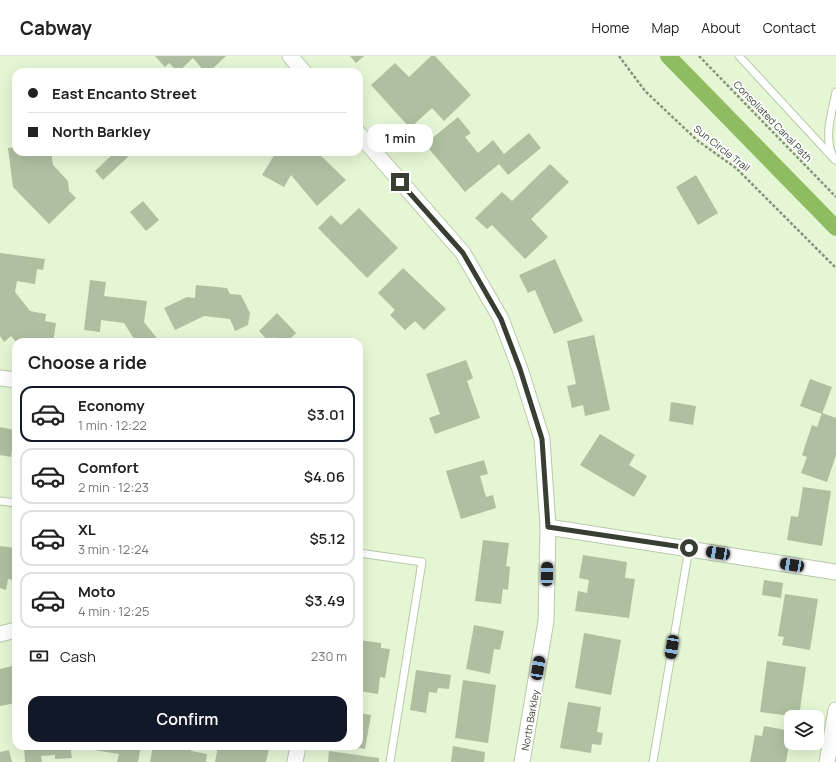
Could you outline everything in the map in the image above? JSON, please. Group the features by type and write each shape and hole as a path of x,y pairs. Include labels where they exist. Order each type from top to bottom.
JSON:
{"street":[{"path":"290,56 300,68"},
{"name":"North Barkley","path":"363,139 463,253 501,319 520,369 542,439 548,527 546,621 522,762"},
{"path":"0,378 12,380"},
{"path":"548,527 836,572"},
{"path":"0,634 12,631"},
{"path":"827,762 836,710"},
{"path":"295,762 297,750"}],"lane":[{"path":"739,56 835,161"},
{"path":"835,161 828,145 836,92"},
{"path":"0,501 12,502"},
{"path":"653,762 689,548"},
{"path":"363,554 422,562 390,762"}],"path":[{"name":"Sun Circle Trail","path":"619,56 645,91 698,141 736,168 836,268"},
{"name":"Consoliated Canal Path","path":"699,56 836,197"}],"building":[{"path":"155,56 226,56 213,68 202,68 193,58 182,68 174,68 169,63 165,67"},
{"path":"350,56 364,56 356,63"},
{"path":"431,56 435,56 471,95 444,121 432,108 410,128 371,85 395,63 409,77"},
{"path":"458,117 471,133 465,137 478,153 493,140 504,154 529,133 541,148 508,175 499,164 465,192 425,144"},
{"path":"8,148 12,148 12,156 52,156 53,165 68,181 69,191 76,198 49,224 13,187"},
{"path":"111,156 128,157 103,180 95,171"},
{"path":"274,156 321,156 346,180 317,206 291,175 284,187 262,175"},
{"path":"550,164 569,182 531,219 548,237 525,259 492,225 487,229 475,218 502,192 512,201"},
{"path":"696,175 718,213 698,225 676,187"},
{"path":"143,201 159,220 146,231 130,212"},
{"path":"359,208 398,248 367,278 318,228 331,215 341,225"},
{"path":"0,253 45,259 43,270 37,269 35,284 17,281 15,292 30,311 46,314 45,321 56,323 54,338 13,338 11,336 4,342 0,336"},
{"path":"555,259 583,321 554,334 535,290 528,293 519,275"},
{"path":"403,268 446,309 424,330 415,321 405,330 390,315 395,310 378,293"},
{"path":"90,280 106,282 104,296 147,301 144,322 157,338 133,338 124,323 101,320 100,332 84,330"},
{"path":"196,285 227,288 230,294 241,295 250,313 248,325 235,331 230,319 204,316 175,330 164,308 187,297 195,298"},
{"path":"277,313 296,333 291,338 265,338 259,331"},
{"path":"594,335 610,410 585,416 583,405 572,408 567,386 576,384 567,341"},
{"path":"466,360 473,378 467,381 480,418 435,434 429,418 440,414 426,374"},
{"path":"810,379 832,387 822,414 800,406"},
{"path":"671,402 696,406 693,425 669,421"},
{"path":"822,413 836,418 836,455 827,482 801,473 807,457 802,455 812,425 817,427"},
{"path":"0,427 12,429 11,457 0,455"},
{"path":"600,434 635,455 629,465 647,476 634,497 580,465"},
{"path":"484,460 488,474 480,476 486,497 493,495 496,508 461,519 446,471"},
{"path":"803,487 831,491 822,546 787,540 791,516 798,517"},
{"path":"483,540 509,543 506,566 510,567 508,590 503,589 501,604 475,601"},
{"path":"0,546 12,548 12,580 8,579 6,590 0,588"},
{"path":"583,555 627,562 625,578 635,579 629,618 575,611 578,591 587,593 589,580 579,578"},
{"path":"764,580 783,583 781,598 762,595"},
{"path":"785,594 818,599 810,650 782,645 784,637 778,636"},
{"path":"474,625 504,631 500,650 494,649 490,674 466,669"},
{"path":"584,633 621,640 611,695 575,688"},
{"path":"363,641 381,643 381,648 390,649 385,678 380,677 378,694 363,692"},
{"path":"767,661 806,667 800,710 784,710 784,715 760,712"},
{"path":"12,666 12,704 0,706 0,669"},
{"path":"416,670 451,675 449,689 438,688 437,693 429,692 426,713 410,710"},
{"path":"463,680 496,685 488,743 455,738"},
{"path":"568,702 601,707 597,732 603,733 601,745 592,744 591,753 560,748"},
{"path":"363,714 371,715 365,749 363,749"},
{"path":"764,726 784,730 784,750 788,750 786,762 750,762 755,735 762,736"},
{"path":"453,746 485,752 484,762 451,762"},
{"path":"9,750 12,762 0,762 0,752"},
{"path":"24,750 71,750 72,758 55,759 55,755 41,756 42,762 25,762"},
{"path":"94,750 140,750 138,762 117,762 119,754"},
{"path":"152,750 191,750 207,754 206,762 150,762"},
{"path":"217,750 269,750 266,762 215,762"},
{"path":"329,751 379,758 379,762 328,762"}],"waterway":[{"path":"668,56 836,228"}],"route":[{"path":"400,182 463,253 501,319 520,369 542,439 548,527 689,548"}]}
